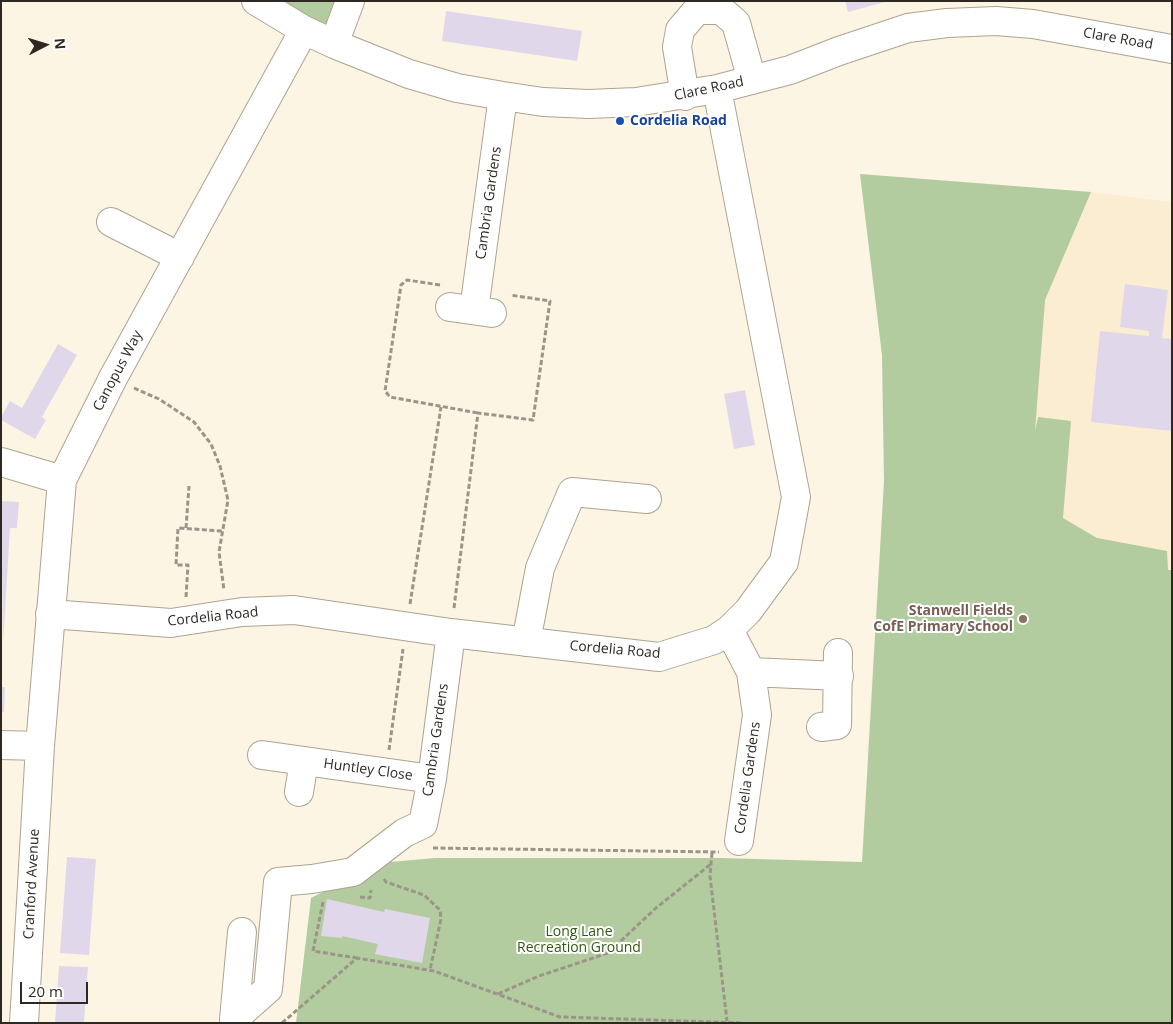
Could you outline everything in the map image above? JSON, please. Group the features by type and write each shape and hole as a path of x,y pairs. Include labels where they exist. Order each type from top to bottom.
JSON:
{"street":[{"path":"334,44 350,1"},
{"name":"Clare Road","path":"268,4 304,30 409,74 457,88 543,102 590,104 636,102 685,96 790,70 908,28 996,11 1033,24 1172,49"},
{"path":"685,96 677,47 680,30 696,5 722,10 736,24 752,80"},
{"name":"Canopus Way","path":"40,746 62,480 113,378 304,30"},
{"name":"Cordelia Road","path":"50,614 171,623 228,616 242,612 294,610 451,633 659,657 714,640 729,630 748,611 784,562 796,498 717,89"},
{"name":"Cambria Gardens","path":"473,305 503,96"},
{"path":"111,222 180,257"},
{"path":"1,462 62,480"},
{"path":"526,642 540,568 572,492 647,499"},
{"name":"Cordelia Gardens","path":"729,630 751,672 757,715 739,841"},
{"name":"Cambria Gardens","path":"242,932 234,1019 268,989 278,882 312,879 353,872 404,834 423,824 432,779 451,633"},
{"path":"751,672 838,664 837,725 821,728"},
{"path":"1,745 40,746"},
{"name":"Cranford Avenue","path":"24,1023 40,746"},
{"name":"Huntley Close","path":"262,755 432,779"},
{"name":"Huntley Close","path":"299,792 304,761"}],"path":[{"path":"406,280 473,305 550,301 533,420 441,407 390,397 385,391 401,285 406,280"},
{"path":"113,378 159,399 194,422 211,444 220,466 228,500 219,552 228,616"},
{"path":"385,772 441,407"},
{"path":"451,633 478,413"},
{"path":"186,528 189,486"},
{"path":"185,620 188,565 176,565 178,528 222,531"},
{"path":"428,848 712,853 723,851 739,841"},
{"path":"712,853 710,876 726,1021"},
{"path":"498,994 539,976 608,953 656,908 711,864"},
{"path":"381,874 386,882 424,895 440,910 441,919 430,970"},
{"path":"324,893 313,951 430,970 560,1017 743,1023"},
{"path":"352,896 370,898"},
{"path":"282,1023 357,958"}],"shaded area":[{"name":"Stanwell Fields CofE Primary School","path":"860,174 1091,192 1172,202 1172,822 867,757 884,481 882,355"}],"green space":[{"path":"288,1 338,1 326,27 287,4"},
{"name":"Long Lane Recreation Ground","path":"860,174 1091,192 1045,300 1035,431 1038,417 1071,421 1063,518 1097,538 1167,551 1168,570 1172,570 1172,1023 296,1023 311,898 379,863 435,858 721,858 862,862 884,481 882,355"}],"building":[{"path":"845,1 885,1 885,2 848,12"},
{"path":"446,11 582,31 577,61 442,41"},
{"path":"1125,284 1168,290 1162,338 1172,339 1172,431 1091,422 1100,331 1149,336 1149,331 1120,327"},
{"path":"58,344 77,355 42,417 46,420 35,439 1,420 1,417 10,401 22,408"},
{"path":"745,390 755,445 734,449 724,394"},
{"path":"1,501 19,502 17,528 10,528 3,644"},
{"path":"1,687 5,687 4,712 1,712"},
{"path":"67,857 96,859 89,955 60,953"},
{"path":"327,899 384,912 385,909 430,918 422,963 375,954 378,944 342,936 342,938 321,936"},
{"path":"59,966 88,967 84,1023 55,1023"}],"place":[{"name":"Cordelia Road","path":"620,121"},
{"name":"Stanwell Fields CofE Primary School","path":"1023,619"}]}
